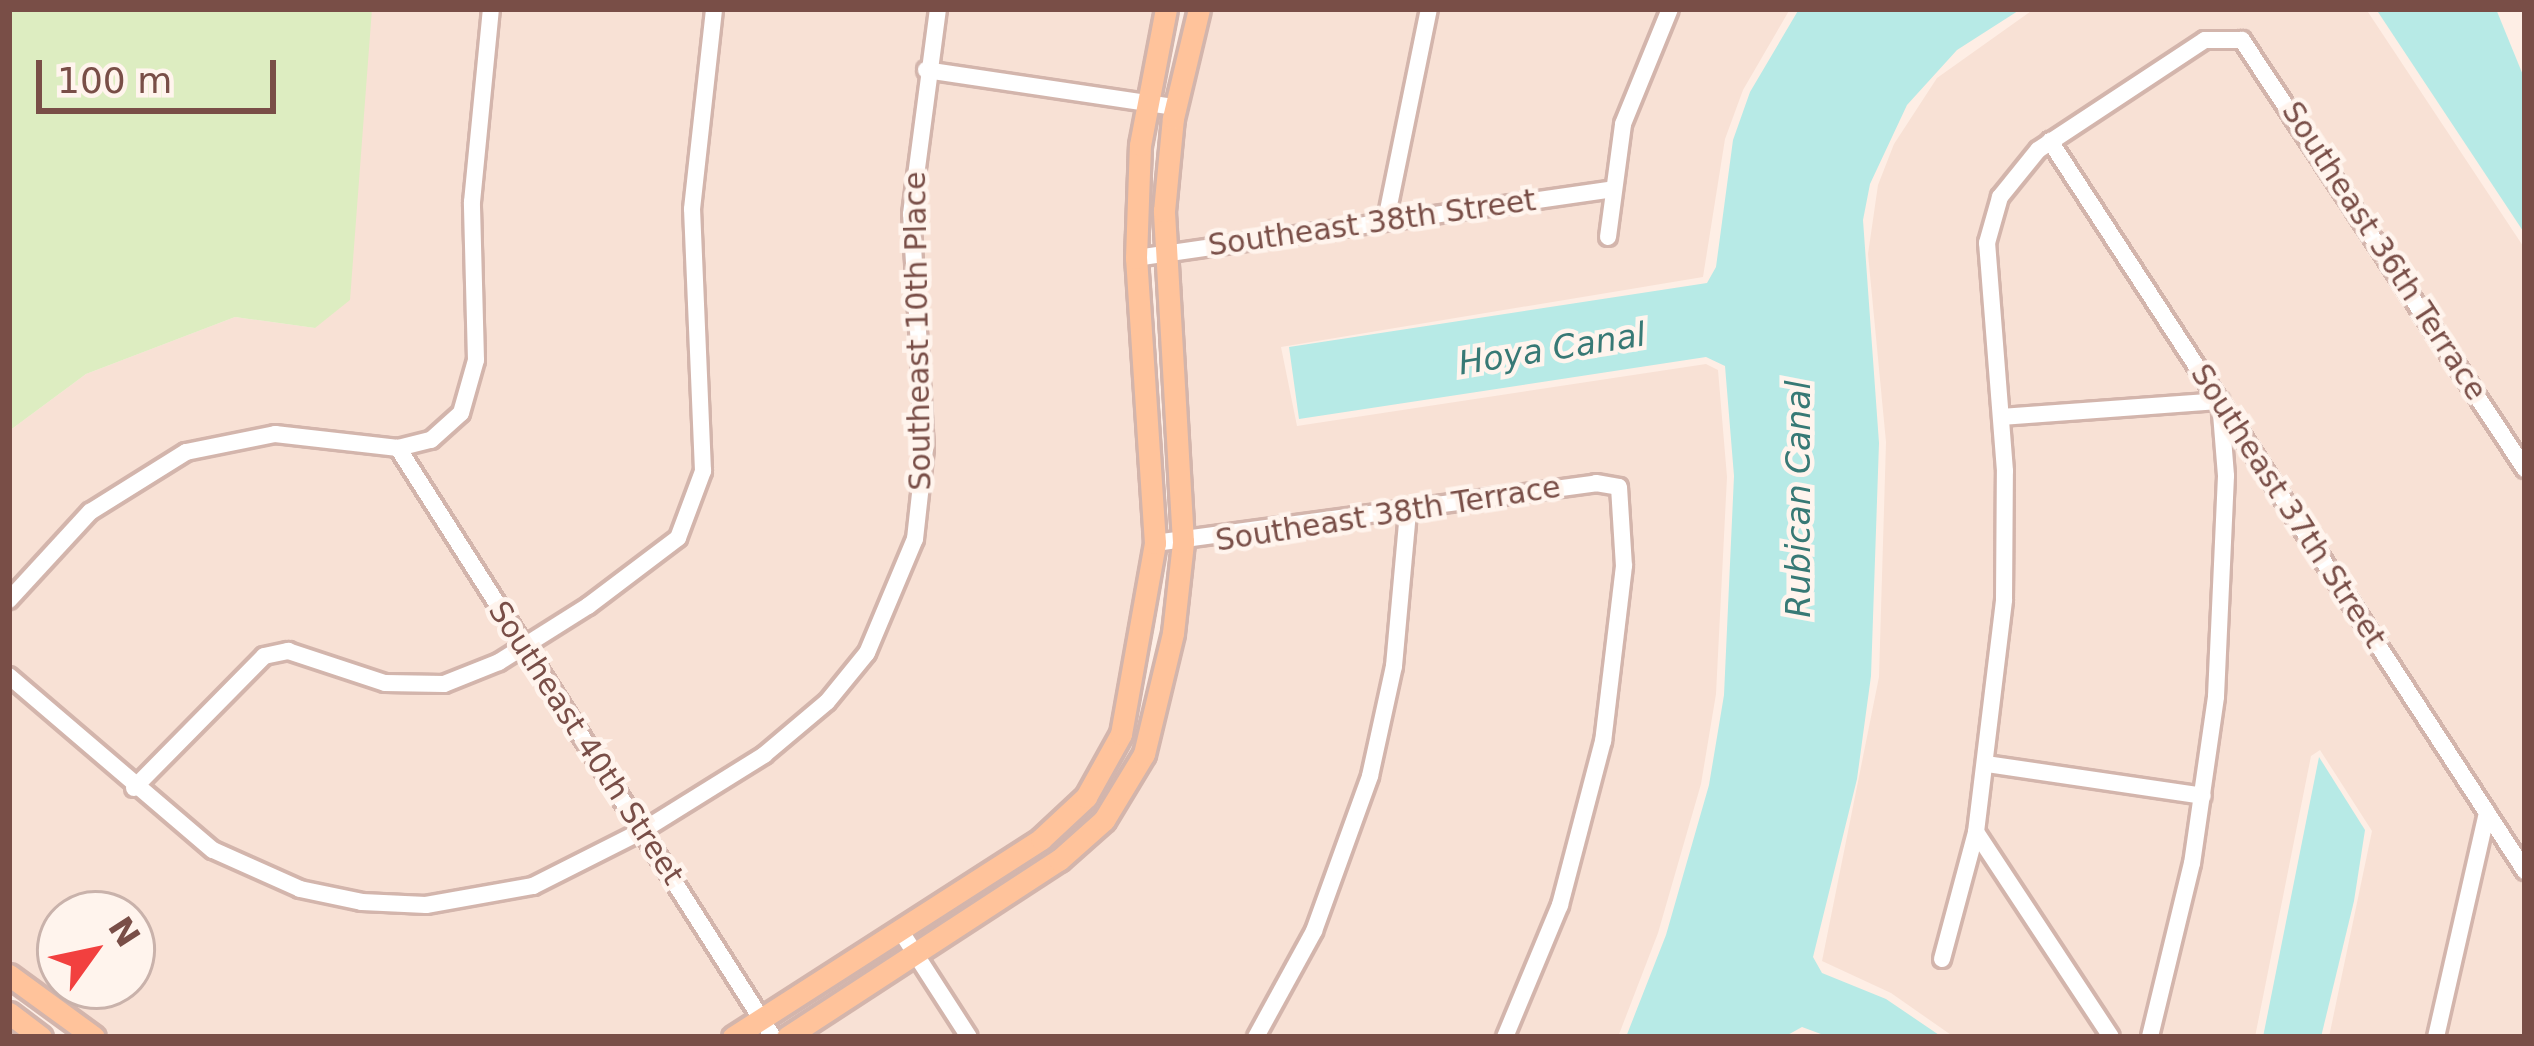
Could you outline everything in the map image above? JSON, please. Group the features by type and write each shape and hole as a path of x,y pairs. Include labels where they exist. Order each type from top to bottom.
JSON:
{"main road":[{"path":"733,1037 768,1028 900,930 1040,839 1096,782 1135,681 1155,543 1136,258 1146,103 1166,9"},
{"path":"788,1037 1059,860 1122,794 1162,696 1183,542 1163,254 1175,107 1199,9"},
{"path":"9,975 94,1037"},
{"path":"9,1013 41,1037"}],"street":[{"path":"9,599 90,512 186,452 275,434 398,448 448,428 474,379 473,173 491,9"},
{"path":"134,788 264,656 312,656 414,686 472,676 662,556 699,495 692,209 714,9"},
{"name":"Southeast 10th Place","path":"9,676 134,788 241,866 300,890 378,904 508,893 642,831 817,711 867,653 899,590 925,473 911,261 926,70 938,9"},
{"path":"1386,220 1429,9"},
{"path":"1608,238 1609,190 1640,73 1670,9"},
{"name":"Southeast 36th Terrace","path":"2050,141 2205,40 2236,38 2260,61 2525,469"},
{"path":"926,70 1175,107"},
{"path":"1942,959 1976,832 2004,600 2002,417 1989,230 2008,183 2050,141"},
{"name":"Southeast 37th Street","path":"2050,141 2525,871"},
{"name":"Southeast 38th Street","path":"1136,258 1609,190"},
{"path":"2002,417 2220,401 2223,608 2203,796 2150,1037"},
{"name":"Southeast 40th Street","path":"398,448 768,1028"},
{"name":"Southeast 38th Terrace","path":"1155,543 1408,513 1596,483 1618,487 1624,566 1603,741 1560,905 1505,1037"},
{"path":"1256,1037 1314,932 1370,776 1394,666 1408,513"},
{"path":"1987,764 2203,796"},
{"path":"2436,1037 2487,813"},
{"path":"1976,832 2111,1037"},
{"path":"900,930 969,1037"},
{"path":"9,1013 29,991"}],"shaded area":[{"path":"372,9 1157,9 1137,103 1127,210 1146,543 1112,732 1089,779 1052,820 717,1037 112,1037 74,1010 156,1010 156,890 36,890 36,982 9,963 9,431 86,374 235,317 315,328"},
{"path":"1208,9 1790,9 1743,90 1725,139 1703,277 1281,347 1297,426 1706,364 1718,370 1727,477 1716,694 1701,784 1658,933 1618,1037 803,1037 1122,810 1153,757 1182,634 1192,542 1173,210 1182,119"},
{"path":"2034,9 2366,9 2525,249 2525,1037 2329,1037 2372,831 2320,750 2311,756 2255,1037 1954,1037 1891,993 1822,961 1879,677 1886,442 1868,254 1878,185 1894,144 1937,78"}],"green space":[{"path":"9,9 372,9 350,300 315,328 235,317 86,374 9,431"}],"water":[{"path":"1799,9 2021,9 1957,50 1907,105 1870,184 1863,220 1879,443 1871,676 1857,779 1813,957 1822,973 1886,999 1942,1037 1829,1037 1802,1027 1784,1037 1626,1037 1666,935 1709,785 1724,695 1734,476 1725,366 1706,357 1299,419 1289,347 1707,283 1716,267 1733,140 1750,92"},
{"path":"2376,9 2496,9 2525,80 2525,234"},
{"path":"2319,757 2365,830 2354,901 2321,1037 2263,1037"}],"water label":[{"name":"Hoya Canal","path":"1552,349"},
{"name":"Rubican Canal","path":"1799,499"}]}
